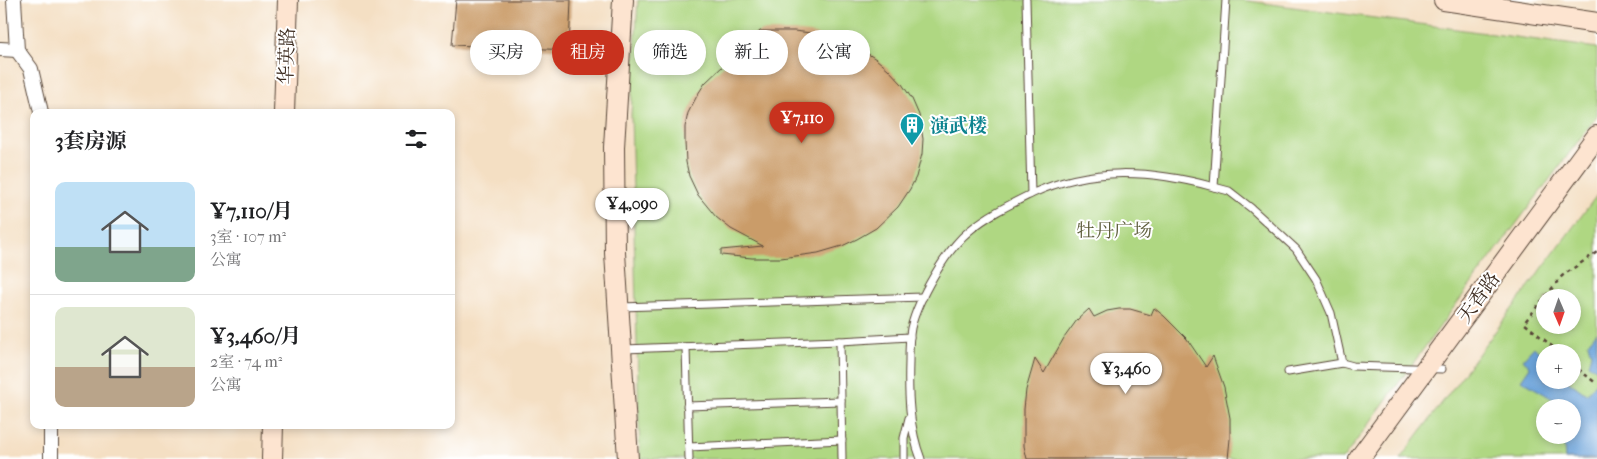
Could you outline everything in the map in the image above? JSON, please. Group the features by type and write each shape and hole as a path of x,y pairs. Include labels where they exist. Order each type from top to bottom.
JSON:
{"main road":[{"name":"华英路","path":"284,109 288,0"},
{"path":"623,0 614,146 615,253 628,459"},
{"path":"1444,0 1597,23"},
{"name":"天香路","path":"1375,459 1434,368 1597,136"},
{"name":"天香路","path":"1359,459 1434,368 1597,159"},
{"path":"272,459 274,429"}],"street":[{"path":"14,0 17,50 31,69 41,109"},
{"path":"0,49 17,50"},
{"path":"51,429 51,459"}],"lane":[{"path":"1026,0 1031,194"},
{"path":"1214,186 1226,0"},
{"path":"921,459 916,447 910,414 908,385 910,337 915,312 948,254 968,231 994,212 1049,186 1102,174 1128,173 1162,175 1214,186 1228,192 1251,208 1296,248 1316,279 1331,313 1342,363"},
{"path":"619,307 923,297"},
{"path":"622,349 910,337"},
{"path":"840,341 842,459"},
{"path":"686,347 689,459"},
{"path":"1288,372 1342,363 1353,366 1434,368"},
{"path":"687,406 841,401"},
{"path":"904,459 904,438 910,414"},
{"path":"689,447 842,440"}],"path":[{"path":"1549,344 1524,323 1562,276 1597,252"},
{"path":"1581,371 1596,383"}],"green space":[{"name":"牡丹广场","path":"638,0 1241,0 1597,48 1597,116 1343,459 640,459 631,114 634,65 634,75 706,75 706,30 636,30"},
{"path":"1597,195 1597,459 1400,459"}],"water":[{"path":"1597,332 1597,370 1588,364 1591,354 1588,343"},
{"path":"1534,347 1536,349 1536,389 1521,380 1530,367 1523,359"},
{"path":"1597,382 1597,459 1565,459 1564,444 1581,444 1581,399 1553,399 1536,389 1579,389 1586,394"}],"building":[{"path":"456,0 571,0 570,30 552,30 552,49 542,49 542,30 470,30 470,46 452,45"},
{"path":"788,31 798,31 798,75 870,75 870,55 888,69 902,84 912,99 919,115 923,139 922,154 916,177 898,207 876,228 842,246 818,253 781,258 721,255 721,250 763,246 731,229 716,217 698,195 689,176 686,162 685,127 688,113 705,83 716,73 716,75 788,75"},
{"path":"1154,308 1187,339 1206,367 1213,356 1224,387 1230,418 1228,459 1027,459 1024,446 1024,409 1026,390 1035,359 1044,373 1064,338 1077,320 1089,309 1094,317 1107,311 1119,309 1130,309 1151,315"}],"place":[{"name":"演武楼","path":"912,146"}]}
